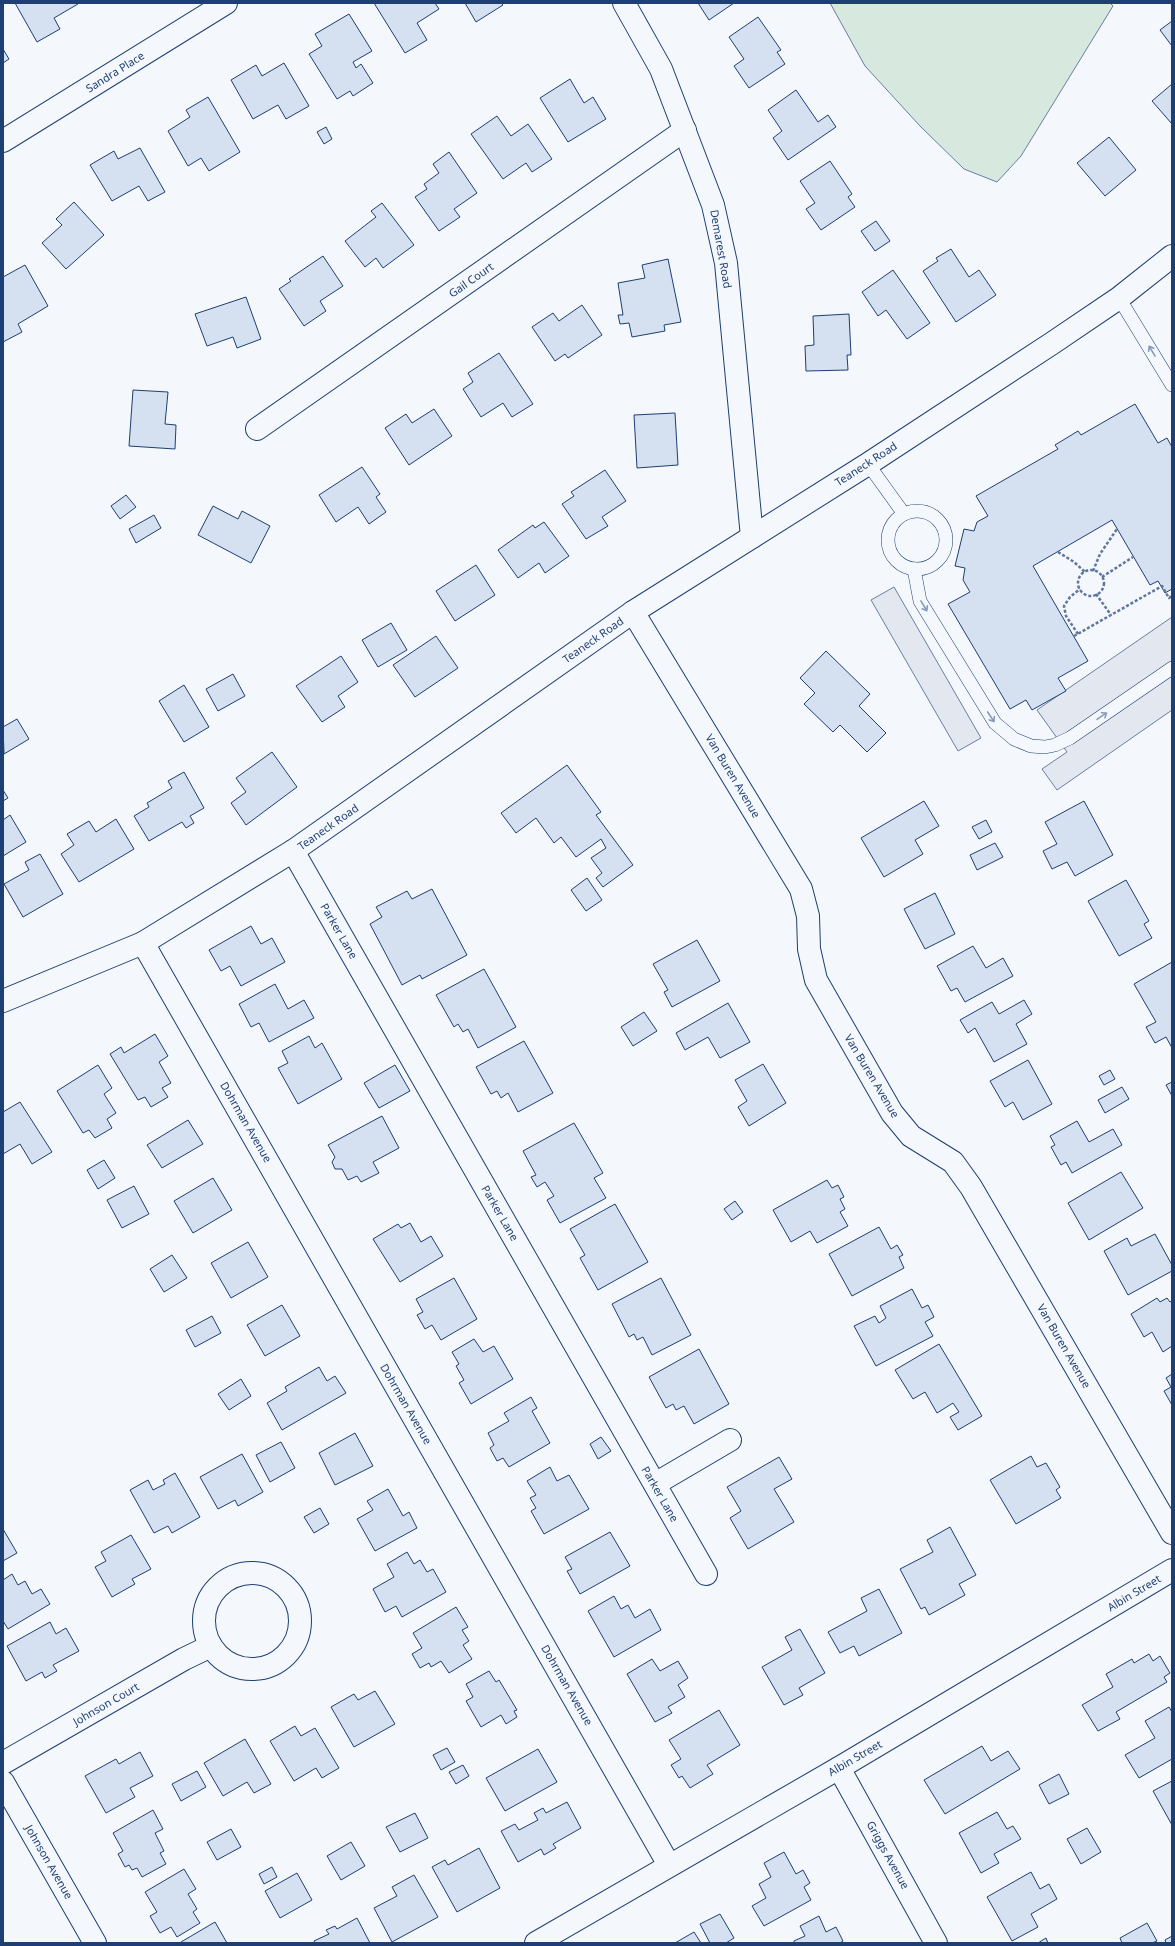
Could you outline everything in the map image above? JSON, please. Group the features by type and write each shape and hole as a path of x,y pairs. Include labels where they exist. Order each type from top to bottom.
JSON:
{"street":[{"name":"Sandra Place","path":"3,141 226,3"},
{"name":"Demarest Road","path":"624,3 662,69 713,205 726,263 752,537"},
{"name":"Gail Court","path":"257,429 685,130"},
{"name":"Teaneck Road","path":"3,1001 143,943 293,851 633,612 868,464 1119,298 1172,256"},
{"name":"Van Buren Avenue","path":"633,612 801,889 808,916 809,949 816,980 892,1113 911,1136 953,1162 972,1187 1172,1533"},
{"name":"Parker Lane","path":"293,851 706,1574"},
{"name":"Dohrman Avenue","path":"143,943 669,1865"},
{"path":"655,1484 730,1440"},
{"name":"Albin Street","path":"536,1943 839,1768 1172,1570"},
{"path":"246,1573 262,1573 276,1578 289,1589 297,1602 301,1618 299,1634 293,1649 281,1661 262,1668 251,1670 235,1666 221,1658 210,1646 205,1631 204,1615 208,1600 218,1587 230,1577 246,1573"},
{"name":"Johnson Court","path":"3,1764 184,1659 210,1646"},
{"name":"Griggs Avenue","path":"839,1768 936,1943"},
{"name":"Johnson Avenue","path":"3,1782 95,1943"}],"lane":[{"path":"1119,298 1172,385"},
{"path":"868,464 904,514"},
{"path":"913,511 932,515 939,522 945,535 944,550 939,558 932,565 914,569 898,562 888,546 888,536 891,527 896,520 904,514 913,511"},
{"path":"914,569 920,601 994,723 1014,739 1024,743 1045,747 1063,742 1172,668"}],"path":[{"path":"1093,571 1100,554 1117,529"},
{"path":"1058,552 1074,562 1085,572"},
{"path":"1102,577 1133,557"},
{"path":"1088,570 1093,571 1099,572 1104,581 1102,591 1091,597 1082,593 1077,585 1080,575 1088,570"},
{"path":"1074,636 1162,586 1169,598 1172,596"},
{"path":"1078,634 1066,616 1064,606 1070,596 1080,589"},
{"path":"1096,594 1111,615"}],"shaded area":[{"path":"830,3 1110,3 1113,6 1021,156 997,182 964,169 920,126 865,66"},
{"path":"894,587 981,738 958,751 871,600"},
{"path":"1172,617 1172,710 1057,790 1042,769 1067,752 1037,710"}],"building":[{"path":"15,3 78,4 54,18 60,29 37,42"},
{"path":"374,3 435,3 439,9 417,23 427,40 405,53"},
{"path":"465,3 501,3 503,5 476,22"},
{"path":"698,3 734,3 709,20"},
{"path":"349,14 372,51 353,62 356,68 361,64 373,83 353,96 350,91 337,99 309,54 322,46 315,34"},
{"path":"758,17 781,50 777,52 785,64 749,88 734,66 744,59 729,37"},
{"path":"1172,21 1172,46 1160,30"},
{"path":"3,49 9,59 3,63"},
{"path":"284,63 309,106 286,119 278,105 253,119 231,80 256,65 262,76"},
{"path":"570,79 584,103 593,97 606,119 568,142 540,98"},
{"path":"1172,84 1172,124 1152,101"},
{"path":"796,90 818,122 828,115 836,127 788,160 773,138 782,131 768,110"},
{"path":"208,97 240,152 209,171 201,158 188,166 168,131 190,117 186,110"},
{"path":"497,116 511,136 528,124 552,159 532,172 526,163 503,179 471,134"},
{"path":"326,127 332,139 324,144 317,132"},
{"path":"1109,137 1136,170 1105,196 1077,163"},
{"path":"140,148 165,192 148,201 139,186 112,201 90,165 114,151 118,159"},
{"path":"449,152 477,193 454,209 460,217 439,231 415,197 427,189 424,184 439,173 433,164"},
{"path":"830,161 852,194 848,197 855,207 821,230 806,209 815,203 800,181"},
{"path":"74,202 104,235 66,269 42,243 62,225 56,219"},
{"path":"382,203 414,245 383,268 376,258 365,267 345,241 376,217 371,211"},
{"path":"876,221 890,241 875,251 861,231"},
{"path":"951,249 969,277 979,270 996,295 956,322 923,271 938,261 936,258"},
{"path":"323,256 343,286 320,301 326,311 304,326 279,289 291,281 289,279"},
{"path":"668,259 681,322 664,325 665,331 632,337 629,323 620,324 618,315 623,315 618,283 645,278 642,265"},
{"path":"25,265 48,306 18,324 22,332 3,342 3,277"},
{"path":"893,270 930,323 907,339 886,310 878,316 862,292"},
{"path":"246,297 261,339 237,348 233,337 207,346 195,314"},
{"path":"582,305 602,335 568,358 565,354 555,361 532,327 553,313 559,321"},
{"path":"849,314 851,355 847,355 848,370 806,371 805,346 814,345 813,316"},
{"path":"499,353 533,404 512,417 503,403 481,417 463,389 473,382 468,373"},
{"path":"133,390 168,392 165,424 176,425 175,449 129,446"},
{"path":"1135,404 1158,443 1167,438 1172,447 1172,589 1165,593 1158,581 1150,585 1112,520 1033,566 1088,661 1058,678 1066,691 1032,710 1026,700 1010,709 948,604 970,592 963,580 965,568 955,566 964,529 974,531 977,522 988,516 976,496 1058,449 1055,445 1078,431 1081,435"},
{"path":"434,409 452,436 409,465 385,428 406,414 412,423"},
{"path":"675,413 678,465 637,468 634,415"},
{"path":"362,467 380,494 376,497 386,512 369,524 358,507 336,522 319,495"},
{"path":"605,470 626,501 602,517 608,526 586,539 562,504 574,496 571,492"},
{"path":"126,495 136,507 120,519 111,506"},
{"path":"213,506 238,519 242,511 270,526 251,563 198,535"},
{"path":"154,515 161,528 136,543 129,529"},
{"path":"544,522 569,556 545,573 539,563 518,578 498,550 533,525 535,528"},
{"path":"476,565 495,595 455,621 436,591"},
{"path":"391,623 407,650 378,667 362,640"},
{"path":"436,636 458,668 415,697 393,665"},
{"path":"826,651 870,694 859,706 886,733 867,752 840,725 833,732 804,704 815,693 800,678"},
{"path":"341,656 358,682 338,696 345,707 322,722 296,686"},
{"path":"233,674 245,696 218,711 206,689"},
{"path":"184,685 209,727 184,742 159,701"},
{"path":"17,719 29,739 4,754 3,727"},
{"path":"272,752 297,787 246,825 231,803 246,792 236,778"},
{"path":"567,765 601,812 596,815 633,865 603,887 596,878 602,873 591,858 606,848 601,839 576,857 561,837 554,843 536,818 516,833 501,813"},
{"path":"184,772 204,808 190,816 194,823 186,828 182,822 149,841 134,816 149,807 147,803 172,788 168,781"},
{"path":"3,790 8,798 3,801"},
{"path":"924,801 939,826 915,840 923,854 884,877 861,838"},
{"path":"1084,801 1113,855 1075,876 1067,862 1052,869 1043,851 1057,844 1045,822"},
{"path":"10,815 26,842 3,856 3,820"},
{"path":"116,819 134,849 79,882 61,854 74,845 67,834 89,821 96,832"},
{"path":"986,820 992,832 979,839 972,827"},
{"path":"995,843 1003,857 977,870 970,855"},
{"path":"40,854 63,894 23,917 4,884 29,870 25,862"},
{"path":"587,878 602,900 586,911 571,890"},
{"path":"1126,880 1149,921 1144,924 1152,938 1119,956 1088,901"},
{"path":"432,889 467,955 422,979 420,975 402,985 370,924 382,917 376,907 407,891 412,899"},
{"path":"935,893 955,934 925,949 904,909"},
{"path":"251,926 261,944 272,938 285,962 241,986 230,966 221,971 209,950"},
{"path":"697,940 720,981 672,1007 664,992 668,990 653,964"},
{"path":"973,946 986,968 1003,958 1013,976 965,1002 957,988 951,991 937,966"},
{"path":"1172,962 1172,1048 1166,1037 1155,1043 1146,1027 1156,1022 1134,984"},
{"path":"484,969 516,1027 478,1048 468,1029 463,1032 458,1024 454,1027 436,995"},
{"path":"275,984 288,1009 304,1000 314,1018 269,1042 259,1023 251,1027 239,1004"},
{"path":"1024,1000 1032,1014 1016,1024 1027,1044 994,1062 975,1028 968,1033 960,1020 992,1002 999,1014"},
{"path":"728,1003 750,1042 720,1058 708,1037 685,1050 676,1033"},
{"path":"644,1012 657,1031 633,1046 621,1027"},
{"path":"155,1034 168,1056 159,1062 171,1083 162,1088 168,1097 151,1107 145,1097 138,1100 110,1054 121,1047 124,1053"},
{"path":"309,1036 315,1048 322,1043 342,1079 298,1104 278,1068 288,1063 282,1051"},
{"path":"524,1041 553,1093 518,1112 508,1093 501,1098 497,1091 491,1094 476,1067"},
{"path":"1028,1060 1052,1104 1023,1120 1013,1102 1005,1107 990,1081"},
{"path":"763,1064 786,1103 749,1126 738,1107 747,1101 735,1080"},
{"path":"98,1065 112,1088 104,1094 116,1113 107,1119 112,1128 95,1138 89,1130 83,1133 57,1091"},
{"path":"395,1065 410,1091 379,1108 364,1083"},
{"path":"1110,1070 1115,1079 1104,1085 1099,1076"},
{"path":"1172,1082 1172,1096 1166,1085"},
{"path":"1122,1087 1129,1099 1105,1113 1098,1100"},
{"path":"20,1102 52,1152 32,1164 20,1144 3,1154 3,1112"},
{"path":"382,1116 399,1148 373,1162 379,1173 361,1182 357,1176 348,1180 342,1169 335,1169 332,1162 335,1157 328,1145"},
{"path":"188,1120 203,1144 162,1168 147,1145"},
{"path":"1077,1121 1089,1142 1113,1129 1122,1145 1072,1173 1066,1162 1061,1165 1051,1147 1055,1145 1050,1136"},
{"path":"574,1123 603,1173 594,1178 606,1198 560,1223 547,1200 554,1196 545,1182 537,1187 531,1177 536,1175 523,1151"},
{"path":"104,1160 115,1178 98,1189 87,1170"},
{"path":"1121,1172 1143,1208 1089,1240 1068,1203"},
{"path":"213,1178 232,1210 193,1233 174,1201"},
{"path":"827,1180 832,1188 838,1185 844,1197 840,1199 845,1209 840,1212 848,1226 817,1243 810,1231 791,1242 773,1210"},
{"path":"134,1186 149,1214 122,1228 107,1200"},
{"path":"735,1201 743,1212 732,1220 724,1209"},
{"path":"615,1204 648,1262 598,1290 580,1258 585,1255 570,1229"},
{"path":"410,1223 421,1242 431,1236 443,1256 400,1282 373,1239 398,1224 401,1228"},
{"path":"879,1227 891,1249 897,1245 903,1255 899,1257 904,1268 852,1296 829,1254"},
{"path":"1155,1234 1172,1265 1172,1271 1128,1295 1104,1251 1127,1238 1131,1246"},
{"path":"248,1242 268,1277 231,1298 211,1263"},
{"path":"172,1255 187,1278 164,1292 150,1269"},
{"path":"454,1278 477,1319 441,1340 432,1325 425,1329 417,1315 423,1312 416,1299"},
{"path":"661,1278 691,1335 652,1355 643,1337 637,1340 634,1334 629,1337 612,1304"},
{"path":"912,1289 922,1308 928,1305 934,1317 925,1322 933,1336 876,1366 854,1326 875,1316 879,1323 886,1318 880,1306"},
{"path":"1157,1298 1160,1302 1167,1298 1170,1302 1172,1301 1172,1346 1163,1352 1152,1332 1144,1337 1131,1314"},
{"path":"282,1305 300,1336 265,1356 247,1325"},
{"path":"212,1316 221,1333 195,1347 186,1330"},
{"path":"474,1339 483,1352 494,1346 513,1379 471,1404 459,1383 464,1380 456,1366 459,1364 452,1352"},
{"path":"939,1344 982,1416 958,1430 950,1417 959,1412 953,1403 937,1413 925,1392 913,1399 895,1370"},
{"path":"699,1349 729,1404 694,1424 684,1406 676,1410 673,1404 666,1408 649,1377"},
{"path":"319,1367 327,1381 335,1376 346,1393 282,1430 267,1403 287,1391 285,1387"},
{"path":"1172,1374 1172,1405 1164,1391 1171,1387 1166,1378"},
{"path":"241,1379 251,1396 229,1410 218,1394"},
{"path":"531,1397 537,1408 532,1411 550,1443 509,1467 503,1458 497,1461 490,1448 494,1445 488,1433 509,1421 504,1413"},
{"path":"355,1433 373,1466 335,1485 319,1453"},
{"path":"601,1437 611,1451 598,1459 590,1444"},
{"path":"281,1442 295,1468 270,1482 256,1455"},
{"path":"242,1454 263,1492 238,1506 235,1500 218,1509 200,1477"},
{"path":"1031,1456 1037,1467 1046,1463 1060,1487 1056,1490 1061,1498 1016,1524 990,1480"},
{"path":"779,1457 792,1479 774,1489 794,1522 748,1549 730,1518 741,1511 727,1487"},
{"path":"550,1467 557,1481 569,1475 589,1509 544,1534 531,1511 536,1508 530,1498 536,1495 527,1481"},
{"path":"175,1473 200,1517 172,1533 168,1526 154,1533 130,1490 148,1480 153,1490 165,1484 163,1480"},
{"path":"388,1489 403,1516 409,1512 417,1528 375,1551 357,1519 373,1510 367,1501"},
{"path":"320,1508 329,1524 314,1533 304,1517"},
{"path":"950,1527 976,1575 959,1584 965,1595 929,1615 925,1607 921,1609 900,1569 933,1552 927,1540"},
{"path":"3,1529 17,1553 3,1561"},
{"path":"610,1532 630,1566 580,1594 567,1571 572,1569 565,1557"},
{"path":"131,1535 151,1569 132,1579 135,1584 112,1597 95,1567 106,1561 101,1552"},
{"path":"407,1552 414,1564 420,1560 427,1572 433,1569 446,1592 402,1617 396,1606 385,1612 373,1589 394,1577 387,1564"},
{"path":"12,1574 18,1585 25,1581 32,1594 41,1589 50,1604 8,1629 3,1621 3,1580"},
{"path":"879,1589 902,1633 859,1656 854,1646 840,1653 828,1632 867,1611 861,1598"},
{"path":"614,1596 621,1609 628,1605 635,1618 650,1609 661,1630 614,1657 588,1611"},
{"path":"456,1607 468,1627 462,1630 469,1641 463,1645 472,1659 449,1673 441,1661 431,1667 429,1663 420,1668 412,1654 422,1648 413,1633"},
{"path":"50,1622 56,1634 66,1628 79,1651 53,1665 57,1671 45,1678 42,1672 26,1681 7,1646"},
{"path":"800,1629 825,1673 799,1688 803,1695 784,1705 762,1667 792,1650 785,1637"},
{"path":"1149,1654 1153,1661 1160,1656 1170,1673 1164,1677 1167,1682 1116,1712 1120,1719 1098,1731 1082,1705 1113,1687 1106,1674 1132,1659 1134,1663"},
{"path":"652,1659 660,1671 678,1661 688,1678 678,1685 685,1697 668,1707 672,1713 655,1722 627,1674"},
{"path":"489,1671 496,1682 499,1680 517,1710 514,1711 517,1717 506,1724 501,1715 481,1727 466,1701 473,1697 466,1684"},
{"path":"375,1691 395,1724 354,1747 331,1707 354,1694 358,1700"},
{"path":"1169,1707 1172,1712 1172,1759 1139,1778 1125,1755 1155,1738 1145,1721"},
{"path":"719,1710 740,1745 707,1765 713,1774 690,1788 682,1776 679,1778 671,1765 681,1759 669,1740"},
{"path":"295,1726 301,1736 315,1728 339,1768 322,1778 316,1768 294,1781 270,1741"},
{"path":"245,1739 271,1784 254,1793 247,1782 223,1796 204,1763"},
{"path":"982,1746 991,1761 1008,1751 1020,1769 945,1814 924,1780"},
{"path":"447,1748 455,1762 441,1770 433,1755"},
{"path":"538,1749 557,1782 505,1811 486,1778"},
{"path":"140,1752 153,1776 130,1788 135,1797 106,1813 85,1776 116,1759 119,1764"},
{"path":"463,1765 469,1776 456,1784 449,1772"},
{"path":"197,1771 206,1787 181,1801 172,1784"},
{"path":"1059,1774 1069,1794 1049,1804 1039,1785"},
{"path":"1172,1781 1172,1825 1153,1791"},
{"path":"567,1802 581,1828 553,1844 556,1848 544,1855 541,1849 518,1862 501,1831 515,1824 519,1830 538,1820 534,1813 543,1808 546,1813"},
{"path":"153,1810 163,1829 155,1833 164,1851 160,1853 166,1864 142,1877 137,1868 132,1870 129,1865 125,1867 118,1854 123,1851 113,1833"},
{"path":"997,1812 1007,1829 1013,1826 1021,1839 994,1854 999,1863 981,1873 959,1833"},
{"path":"415,1813 428,1838 400,1852 386,1827"},
{"path":"1087,1828 1101,1852 1081,1864 1067,1839"},
{"path":"231,1829 241,1847 217,1860 207,1842"},
{"path":"351,1842 365,1866 341,1880 327,1856"},
{"path":"479,1848 500,1888 457,1912 432,1867 445,1860 448,1865"},
{"path":"784,1852 796,1874 803,1870 810,1883 804,1887 811,1900 764,1926 752,1906 766,1898 759,1884 771,1877 764,1863"},
{"path":"272,1867 277,1877 264,1884 259,1874"},
{"path":"184,1869 196,1889 188,1894 197,1909 193,1912 200,1923 177,1937 171,1927 160,1933 150,1916 157,1912 145,1892"},
{"path":"1031,1872 1040,1889 1049,1884 1057,1899 1031,1914 1038,1927 1012,1941 987,1897"},
{"path":"297,1873 312,1900 280,1918 265,1891"},
{"path":"414,1875 438,1917 392,1942 374,1908 397,1896 392,1887"},
{"path":"720,1914 734,1938 726,1943 710,1943 700,1924"},
{"path":"819,1916 826,1932 836,1927 843,1941 840,1943 794,1943 794,1941 805,1936 800,1926"},
{"path":"357,1918 370,1943 315,1943 314,1941 329,1934 326,1930 335,1926 337,1929"},
{"path":"215,1922 227,1943 181,1943 181,1942"},
{"path":"1147,1923 1157,1941 1152,1943 1122,1943 1120,1938"},
{"path":"694,1932 701,1943 675,1943"},
{"path":"1172,1936 1172,1943 1166,1943 1165,1940"},
{"path":"1046,1938 1048,1943 1038,1943"}]}
